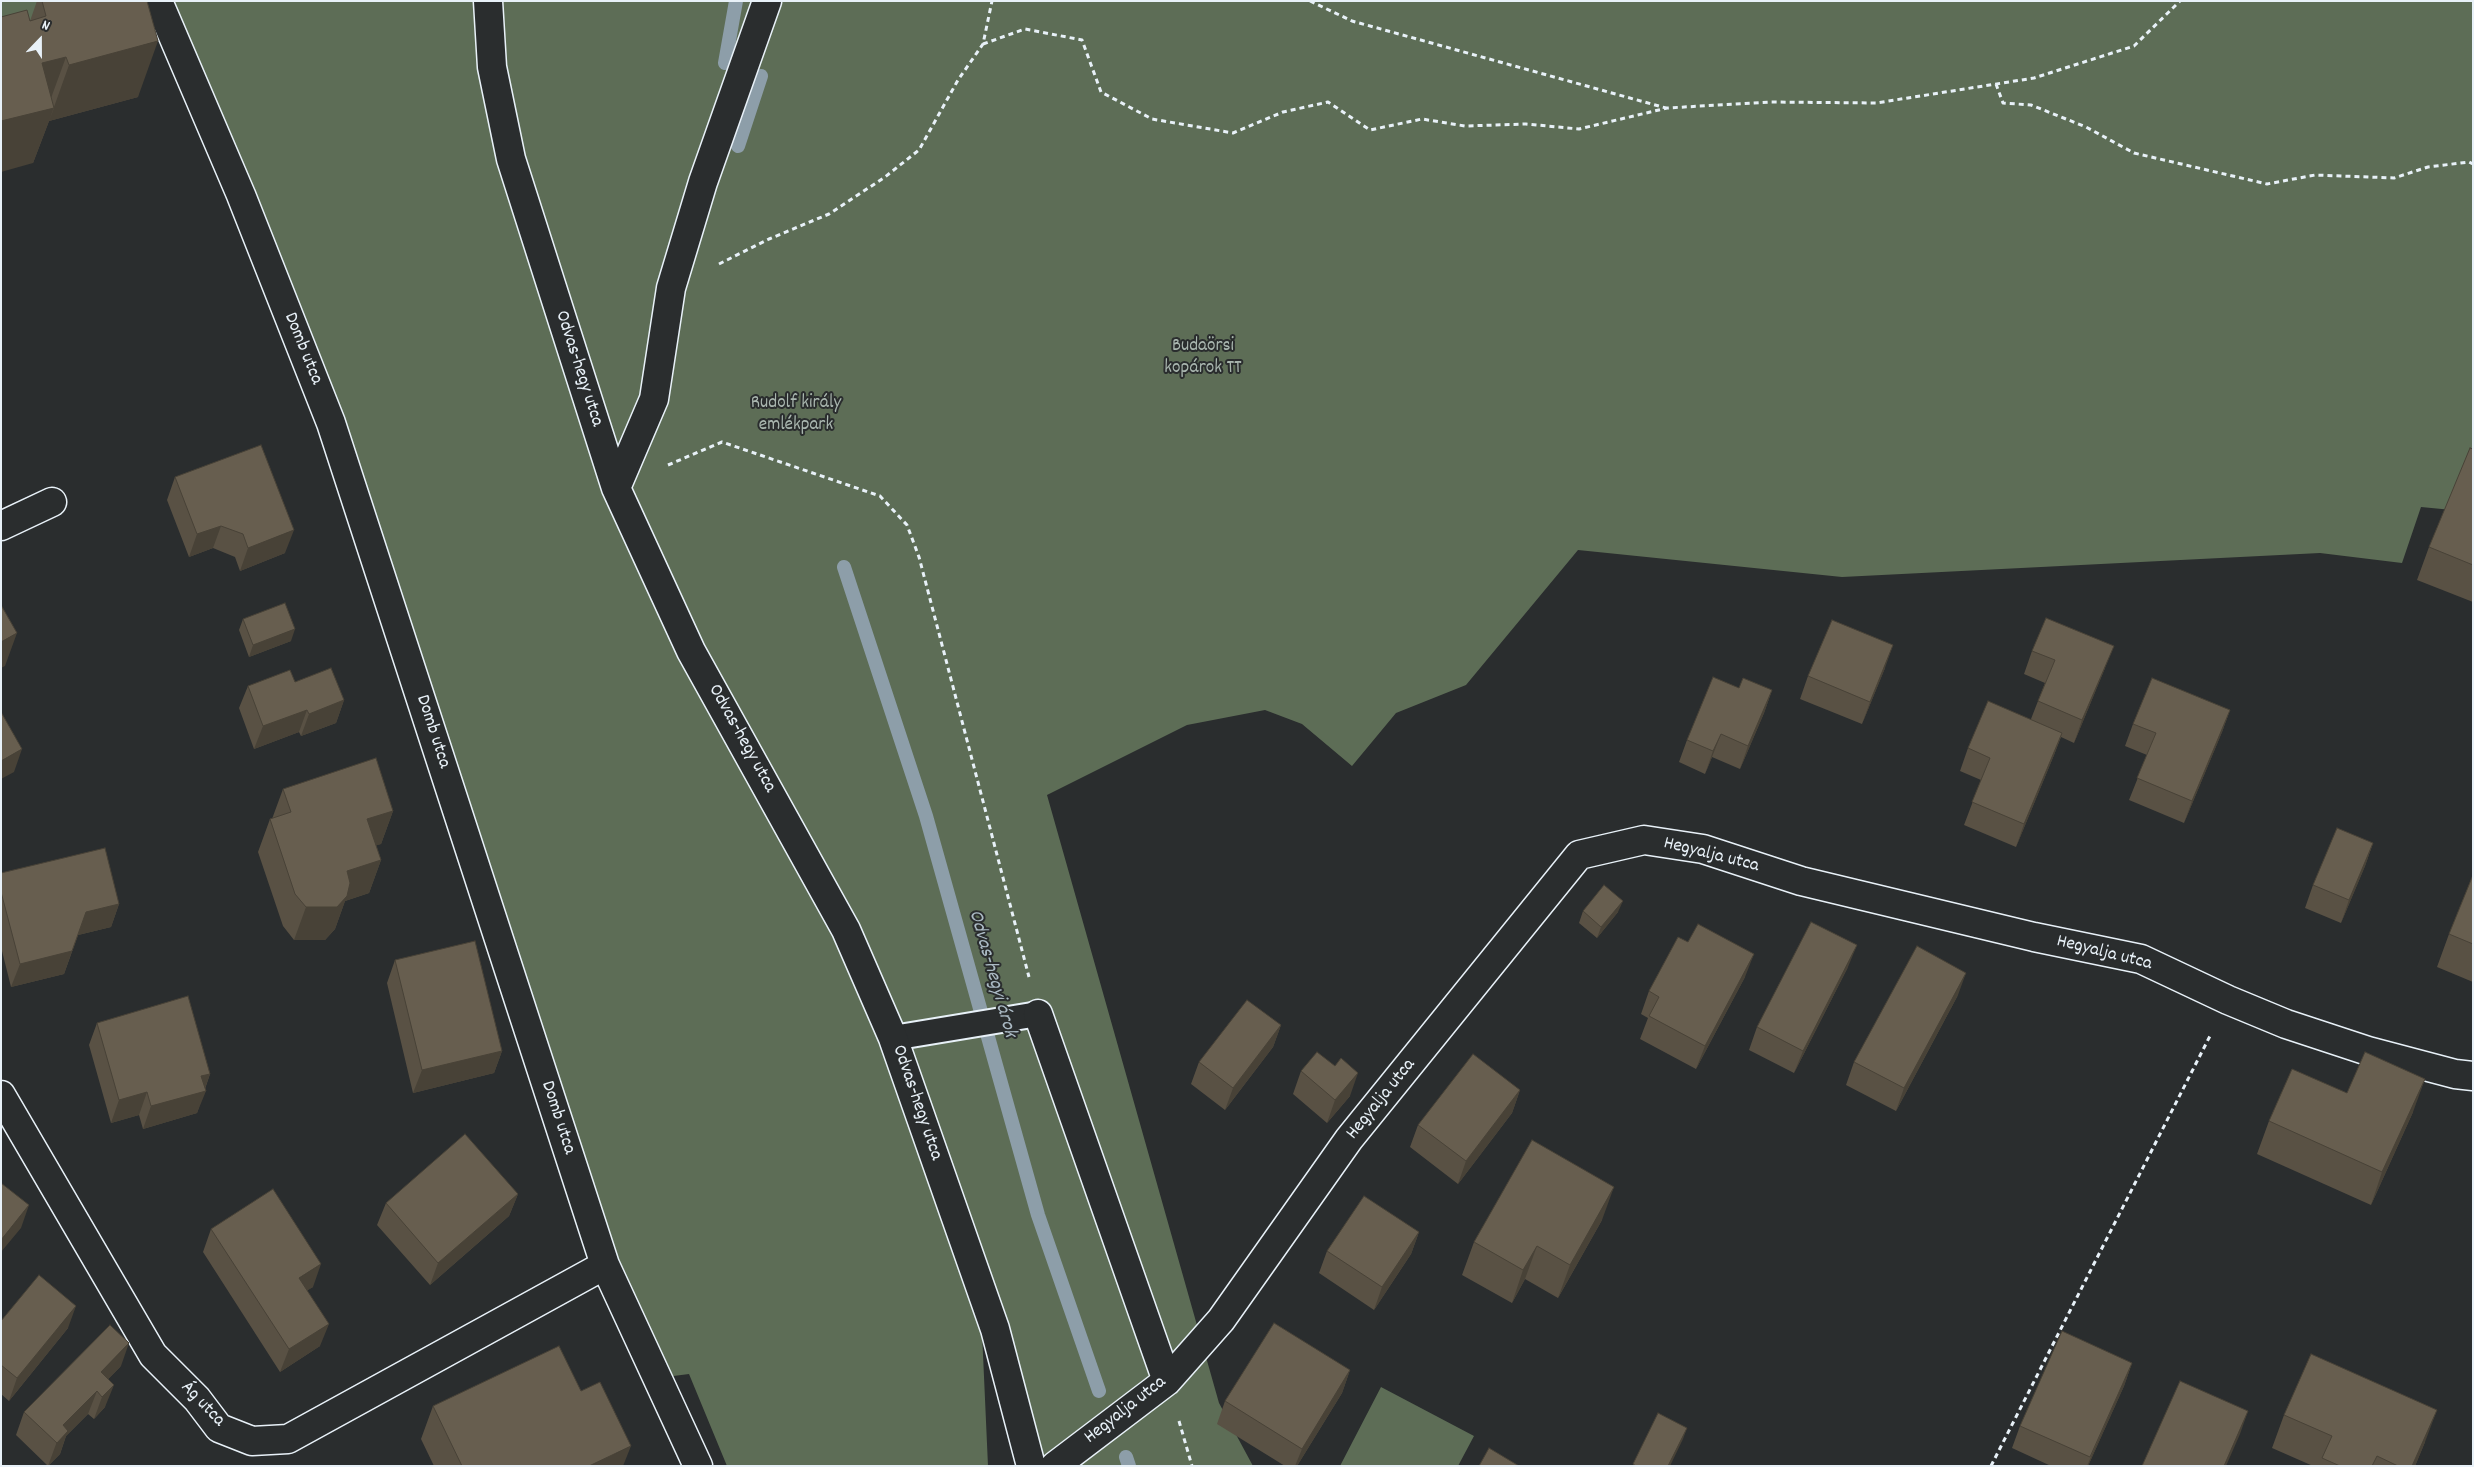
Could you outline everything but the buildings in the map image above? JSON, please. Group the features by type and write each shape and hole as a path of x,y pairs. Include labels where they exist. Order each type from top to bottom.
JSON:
{"street":[{"name":"Domb utca","path":"158,1 241,194 331,423 604,1265 698,1466"},
{"name":"Odvas-hegy utca","path":"488,1 492,67 510,159 616,488 691,651 846,930 893,1038 995,1329 1031,1466"},
{"path":"616,488 654,399 671,288 703,182 767,1"},
{"path":"1,526 52,502"},
{"name":"Hegyalja utca","path":"1055,1466 1167,1381 1221,1320 1349,1139 1578,855 1644,840 1702,849 1801,881 2034,937 2141,959 2228,1000 2352,1046 2455,1074 2473,1076"},
{"path":"1038,1014 1167,1381"},
{"name":"Ág utca","path":"1,1095 153,1355 197,1399 219,1428 252,1441 288,1439 604,1265"}],"lane":[{"path":"893,1038 1038,1014"}],"path":[{"path":"671,288 769,239 829,214 884,178 919,150 958,80 983,44 992,1"},
{"path":"1310,1 1352,21 1667,108"},
{"path":"983,44 1025,28 1082,40 1101,92 1152,118 1233,133 1283,112 1328,102 1370,130 1422,119 1465,126 1526,124 1579,129 1667,108 1771,102 1876,102 2034,78 2134,46 2180,1"},
{"path":"1996,84 2004,103 2031,105 2086,127 2134,154 2268,184 2315,175 2394,178 2428,167 2469,162 2473,164"},
{"path":"616,488 722,442 880,496 907,525 919,557 1038,1014"},
{"path":"1992,1466 2228,1000"},
{"path":"1167,1381 1192,1466"}],"green space":[{"path":"1,1 128,1 1,26"},
{"path":"158,1 2473,1 2473,512 2421,507 2402,563 2320,553 1842,577 1578,550 1466,685 1396,713 1352,766 1302,724 1265,710 1187,725 1047,795 1219,1403 1253,1466 1031,1466 982,1332 988,1466 727,1466 689,1374 658,1378 305,357"},
{"path":"1381,1387 1474,1436 1458,1466 1340,1466"}],"waterway":[{"name":"Odvas-hegyi árok","path":"725,63 736,1"},
{"name":"Odvas-hegyi árok","path":"738,146 761,76"},
{"name":"Odvas-hegyi árok","path":"844,567 926,816 1038,1215 1099,1391"},
{"name":"Odvas-hegyi árok","path":"1126,1457 1129,1466"}],"park label":[{"name":"Budaörsi kopárok TT","path":"1203,358"},
{"name":"Rudolf király emlékpark","path":"796,415"}]}
